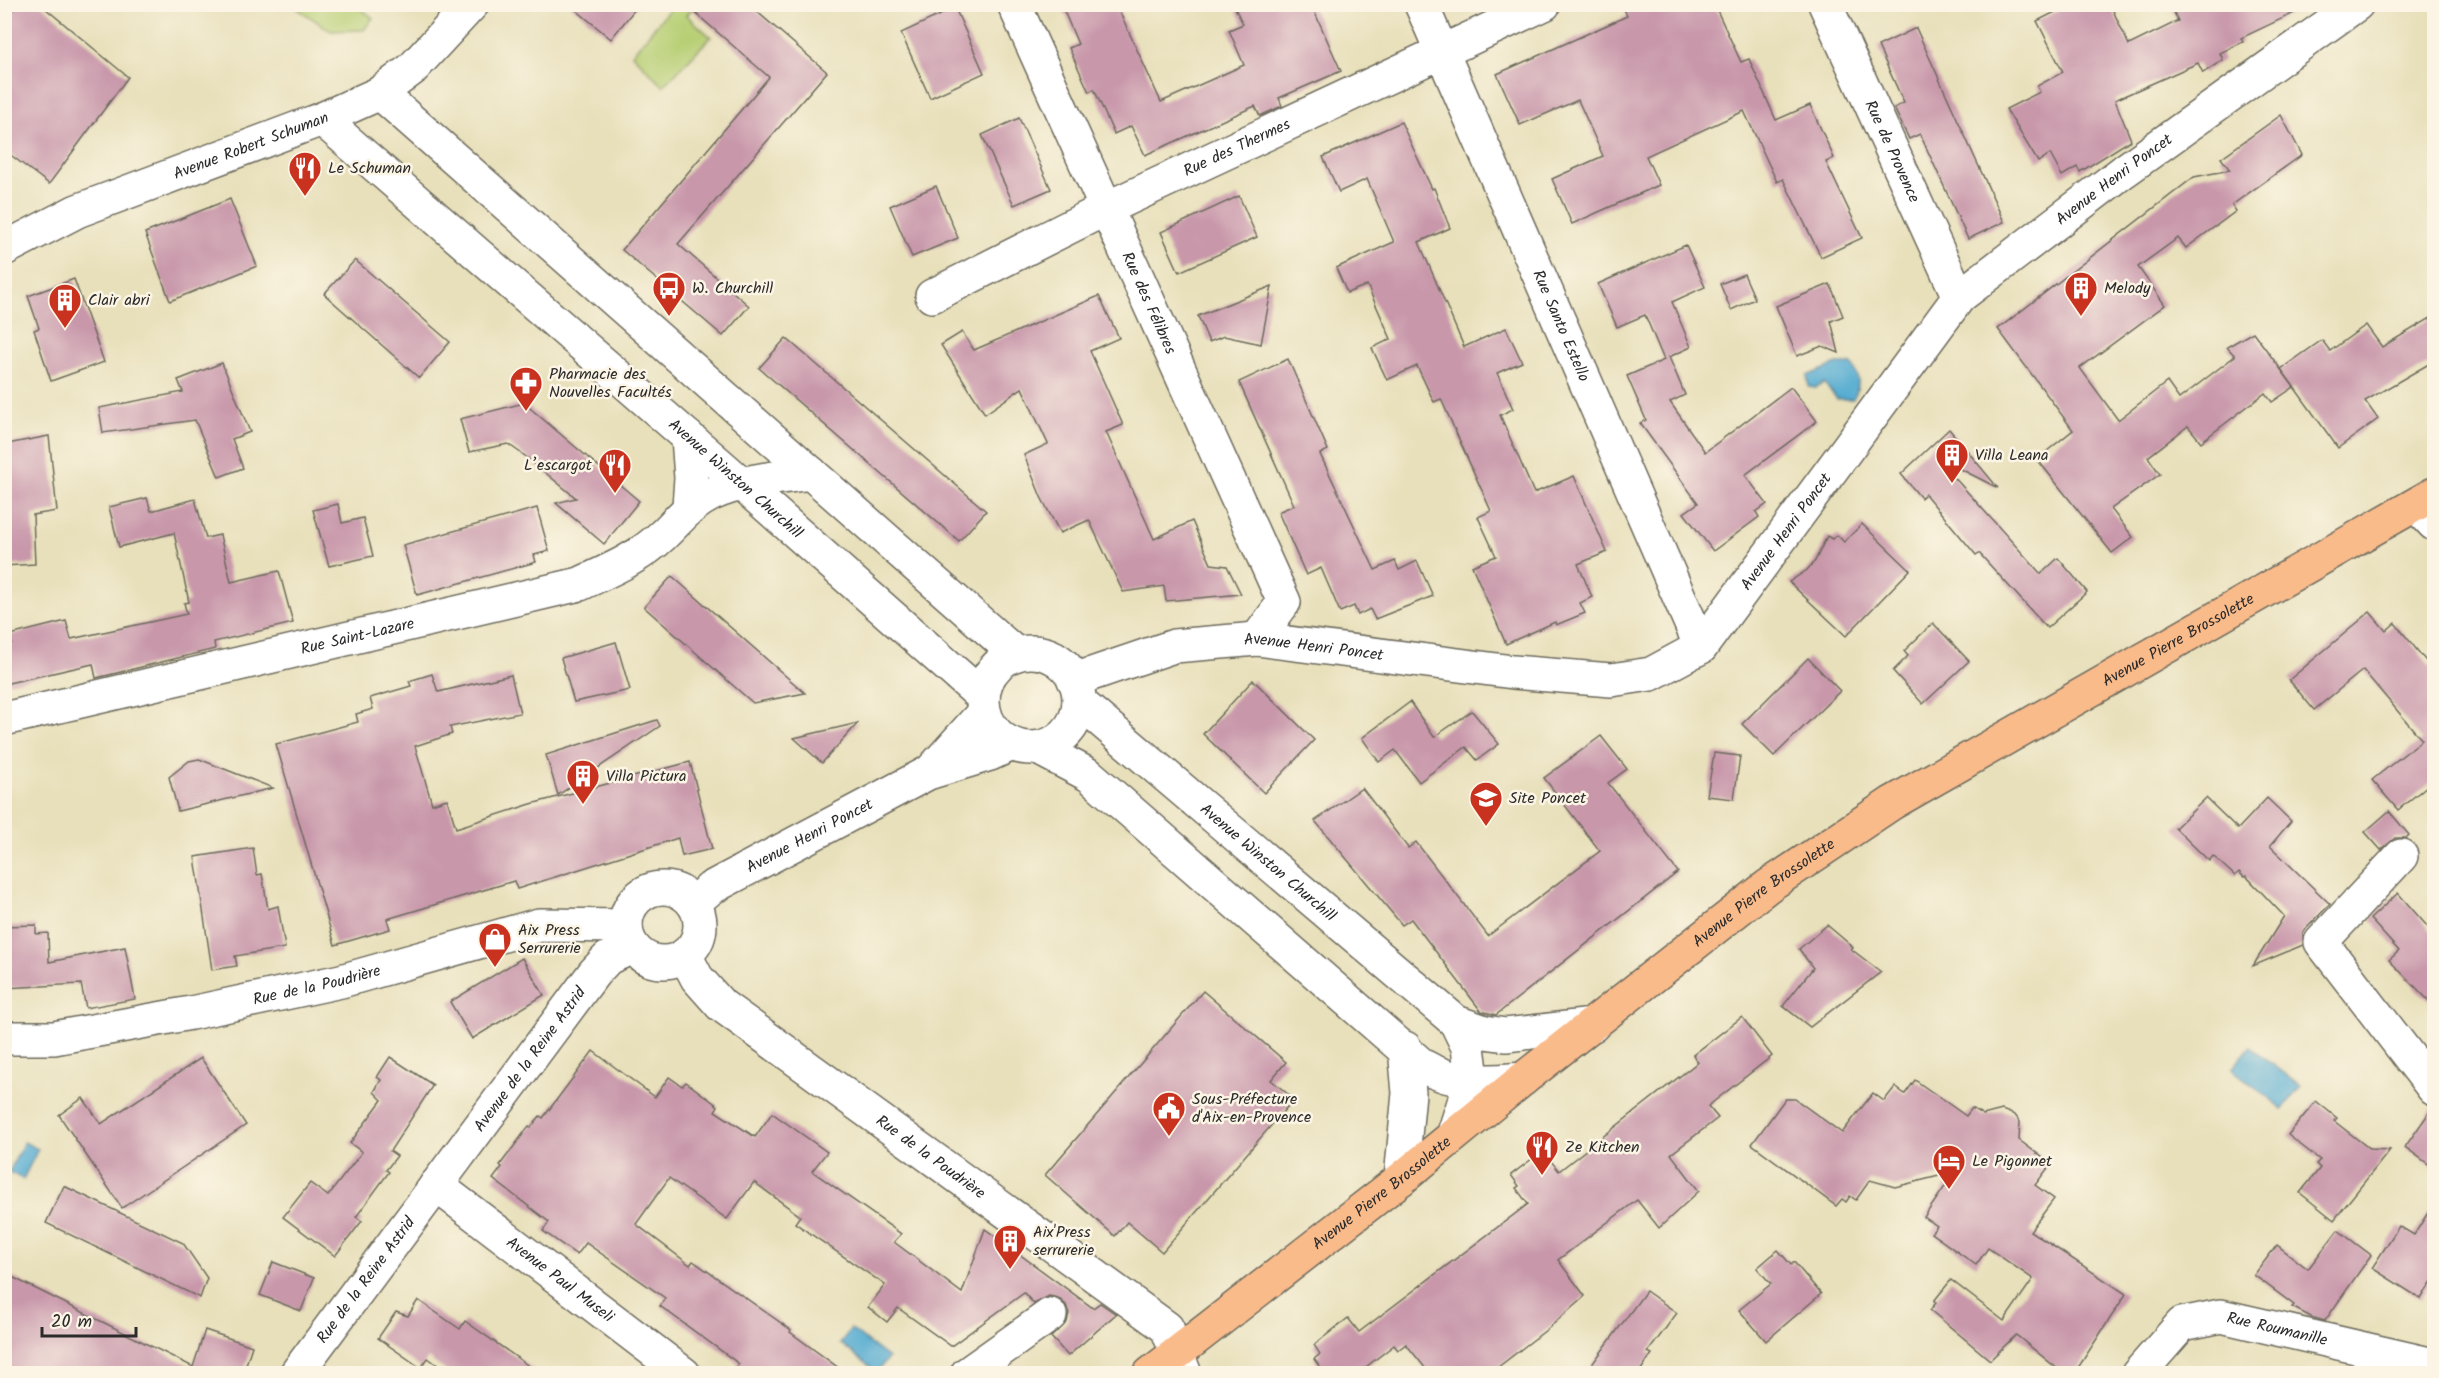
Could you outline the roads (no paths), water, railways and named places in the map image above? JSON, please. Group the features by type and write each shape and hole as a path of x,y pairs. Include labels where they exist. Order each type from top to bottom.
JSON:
{"main road":[{"name":"Avenue Pierre Brossolette","path":"1150,1374 1182,1364 1453,1136 1768,886 1892,803 2428,508"}],"street":[{"name":"Avenue Robert Schuman","path":"4,249 77,211 322,119 380,93 412,69 472,4"},
{"name":"Rue des Félibres","path":"1014,4 1284,602 1332,648"},
{"name":"Rue Santo Estello","path":"1420,4 1701,647"},
{"name":"Rue des Thermes","path":"932,296 1105,209 1544,4"},
{"name":"Rue de Provence","path":"1825,4 1959,297"},
{"name":"Avenue Henri Poncet","path":"1077,691 1174,646 1257,639 1513,672 1611,680 1652,674 1701,647 1959,297 2124,171 2357,4"},
{"path":"380,93 1016,654"},
{"name":"Avenue Winston Churchill","path":"322,119 742,484 984,704"},
{"path":"688,437 691,478 689,507"},
{"name":"Rue Saint-Lazare","path":"4,719 580,584 630,561 663,535 689,507 714,493 742,484 811,473"},
{"path":"1257,639 1284,602"},
{"path":"1025,746 1051,744 1065,734 1075,720 1077,691 1068,669 1046,654 1031,652 1016,654 1002,661 989,677 984,704 994,731 1025,746 1089,775 1423,1066 1439,1075 1471,1082 1523,1079"},
{"name":"Avenue Winston Churchill","path":"1077,691 1456,1022 1485,1032 1506,1035 1593,1025"},
{"name":"Avenue Henri Poncet","path":"928,773 984,704"},
{"name":"Avenue Henri Poncet","path":"693,903 711,888 928,773 1025,746"},
{"path":"2401,856 2321,942 2434,1089"},
{"path":"662,887 685,894 693,903 699,913 699,937 685,955 663,962 641,955 629,937 627,916 631,905 640,896 662,887"},
{"name":"Rue de la Poudrière","path":"4,1038 54,1038 191,1013 341,981 539,925 629,937"},
{"name":"Avenue de la Reine Astrid","path":"436,1185 594,974 629,937"},
{"name":"Rue de la Poudrière","path":"685,955 697,978 721,1005 1167,1329 1182,1364"},
{"name":"Avenue Winston Churchill","path":"1453,1136 1471,1082 1468,1047 1456,1022"},
{"path":"1401,1179 1409,1094 1405,1048"},
{"name":"Rue de la Reine Astrid","path":"296,1374 436,1185"},
{"name":"Avenue Paul Museli","path":"436,1185 684,1374"},
{"path":"967,1374 1050,1315"},
{"name":"Rue Roumanille","path":"2138,1374 2182,1324 2221,1316 2434,1365"}],"water":[{"path":"1837,364 1852,364 1858,377 1853,399 1837,399 1824,383 1816,388 1809,387 1807,376"},
{"path":"2250,1047 2301,1086 2283,1109 2232,1069"},
{"path":"24,1142 38,1149 23,1179 9,1172"},
{"path":"851,1329 888,1358 877,1372 840,1343"}],"place":[{"name":"Le Schuman","path":"305,197"},
{"name":"W. Churchill","path":"669,317"},
{"name":"Melody","path":"2081,317"},
{"name":"Clair abri","path":"65,329"},
{"name":"Pharmacie des Nouvelles Facultés","path":"526,412"},
{"name":"Villa Leana","path":"1952,484"},
{"name":"L’escargot","path":"615,494"},
{"name":"Villa Pictura","path":"583,805"},
{"name":"Site Poncet","path":"1486,827"},
{"name":"Aix Press Serrurerie","path":"495,968"},
{"name":"Sous-Préfecture d'Aix-en-Provence","path":"1169,1137"},
{"name":"Ze Kitchen","path":"1542,1176"},
{"name":"Le Pigonnet","path":"1949,1190"},
{"name":"Aix'Press serrurerie","path":"1010,1270"}]}
